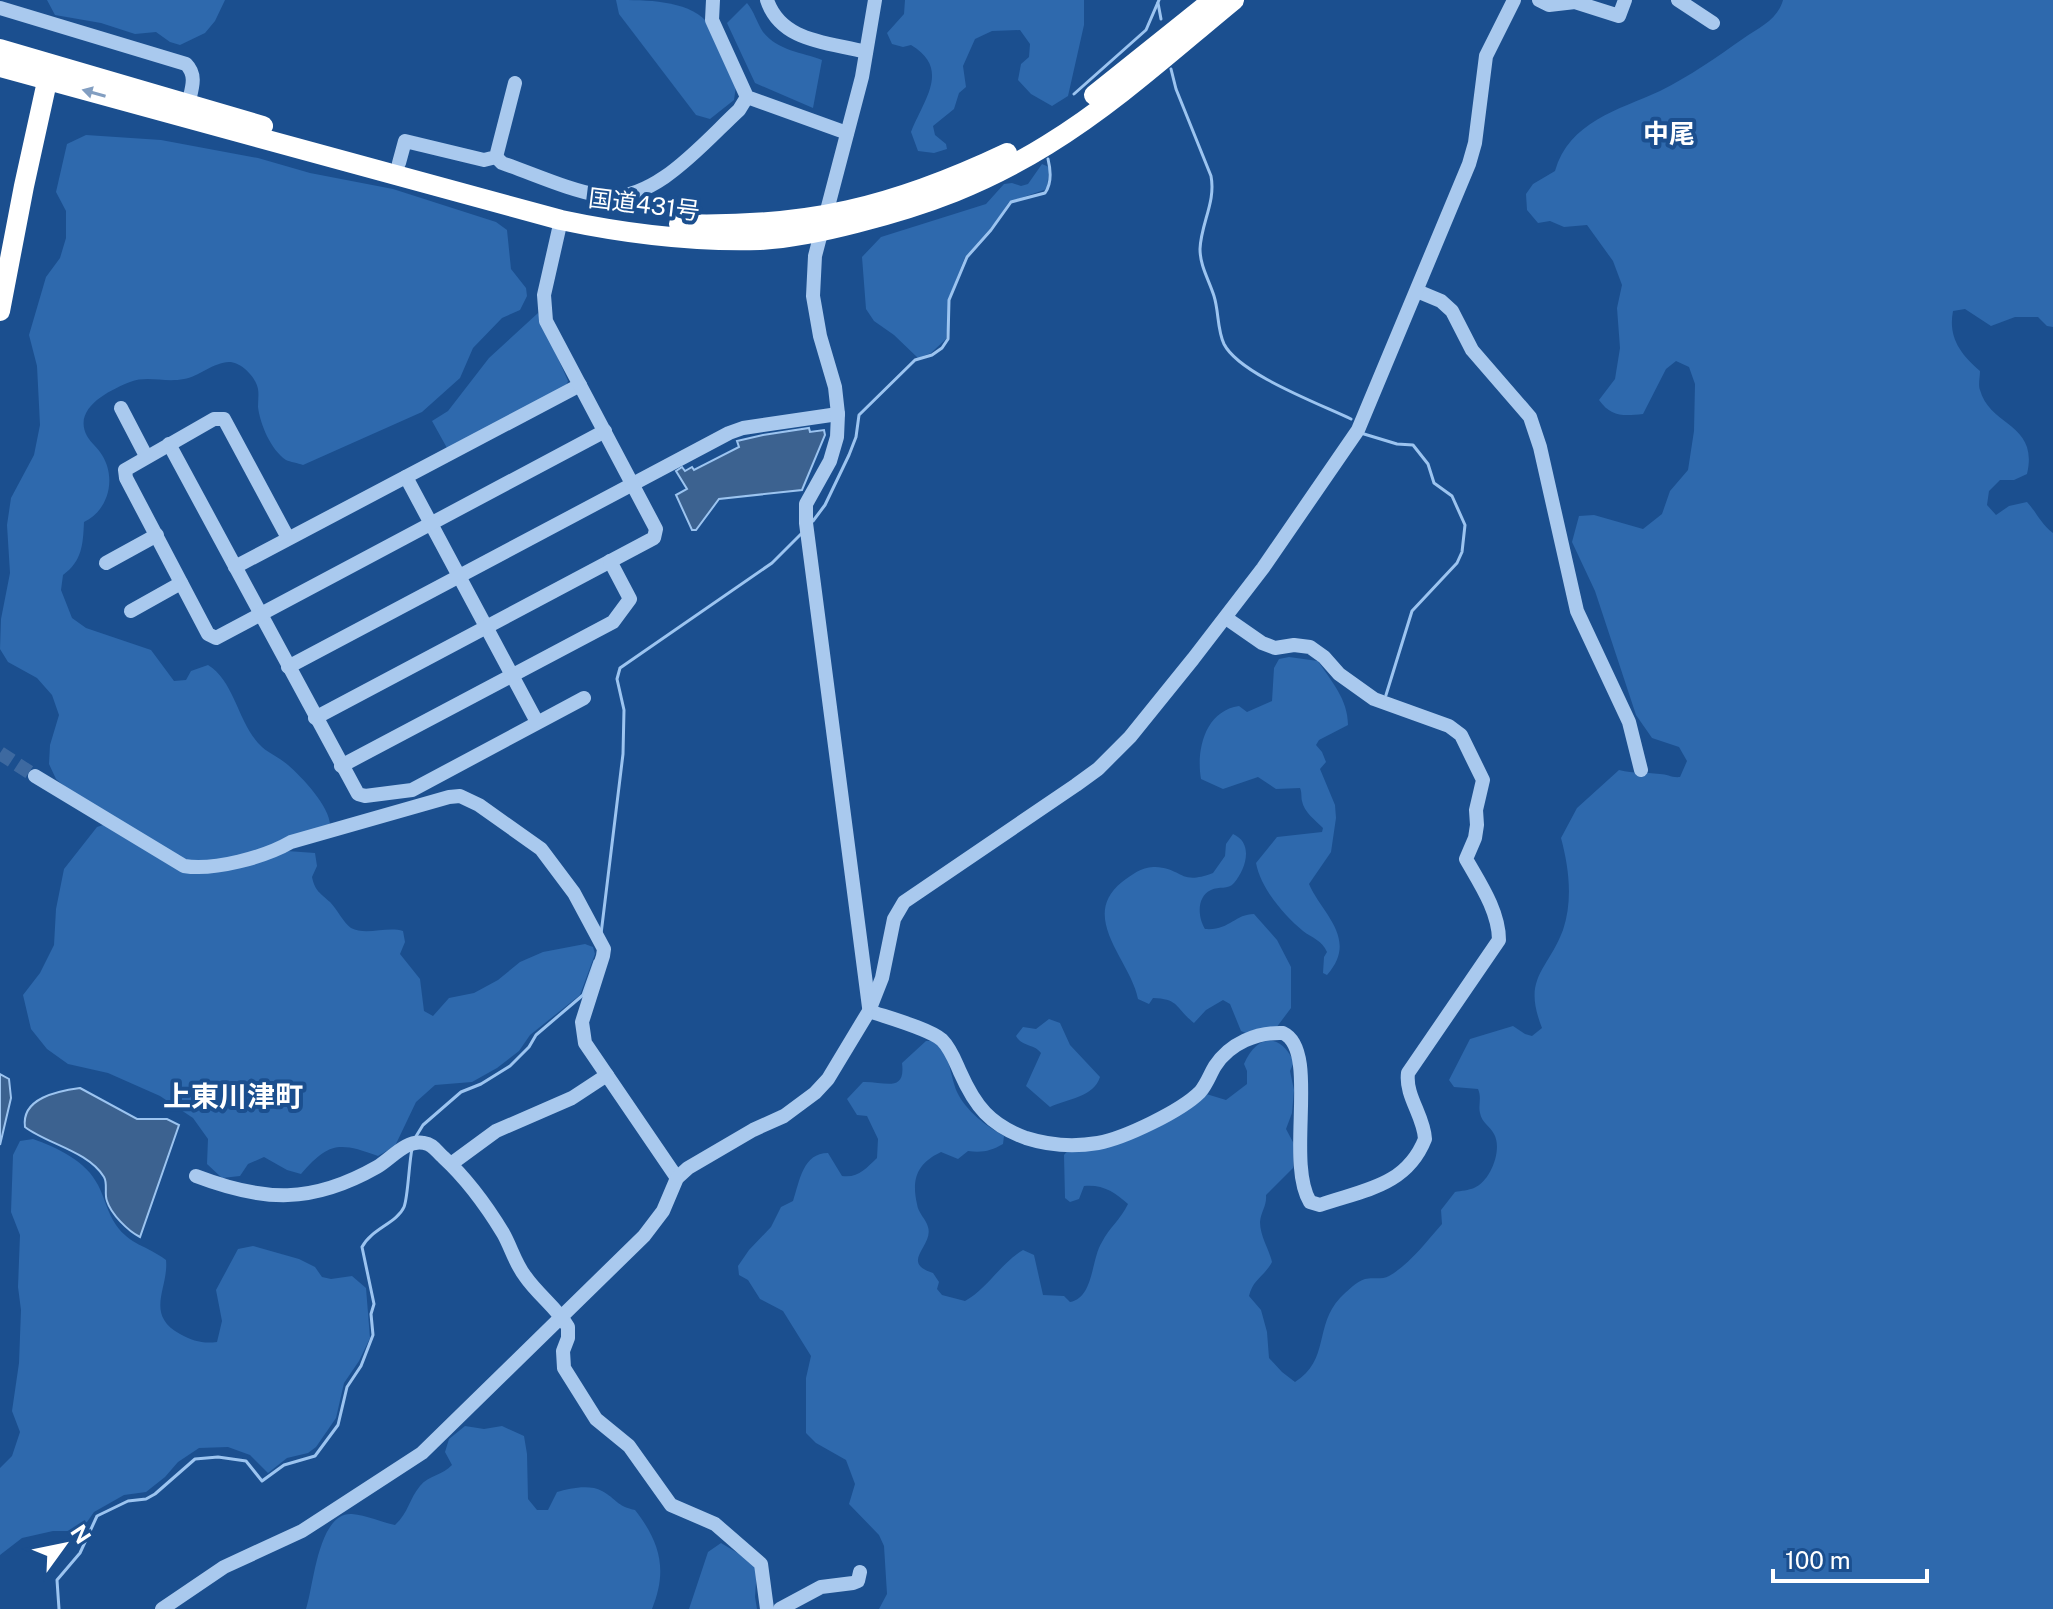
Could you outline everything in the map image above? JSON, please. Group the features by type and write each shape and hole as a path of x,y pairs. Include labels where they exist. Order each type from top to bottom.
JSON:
{"highway":[{"name":"国道431号","path":"0,67 50,71 565,206 656,224 824,224 937,185 1010,152 1070,113 1212,0"},
{"name":"国道431号","path":"0,49 50,71 394,176 561,220 611,230 717,240 763,240 941,199 1017,162 1078,125 1234,0"},
{"path":"0,311 50,71"}],"street":[{"path":"713,0 712,20 747,97 847,133"},
{"path":"767,0 775,18 787,31 866,52"},
{"path":"869,1011 806,504 830,461 837,437 838,414 835,387 820,336 813,296 815,256 866,52 875,0"},
{"path":"162,1609 224,1567 302,1531 422,1453 644,1236 663,1211 677,1178 688,1168 753,1130 784,1116 815,1093 837,1065 869,1011 882,978 894,919 904,902 1098,769 1130,737 1226,618 1358,430 1469,164 1475,143 1486,56 1514,0"},
{"path":"1539,0 1549,5 1575,2 1619,16 1625,0"},
{"path":"1678,0 1713,23"},
{"path":"0,8 186,64 193,80 188,105"},
{"path":"496,157 515,83"},
{"path":"496,157 502,163 591,193 614,197 634,194 661,181 739,110 747,97"},
{"path":"399,163 405,141 484,160 496,157"},
{"path":"315,718 654,538 656,529 546,321 544,295 561,220"},
{"path":"1417,291 1441,301 1452,311 1472,350 1530,417 1543,458 1577,611 1629,722 1641,770"},
{"path":"235,567 580,385"},
{"path":"121,408 146,456"},
{"path":"288,667 729,433 743,428 838,414"},
{"path":"288,538 224,419 214,419 127,467 125,474 181,583 208,634 216,638 605,431"},
{"path":"169,444 354,791 362,796 407,792 584,698"},
{"path":"406,477 537,722"},
{"path":"106,563 157,535"},
{"path":"341,766 613,622 630,599 610,561"},
{"path":"131,611 181,583"},
{"path":"869,1011 940,1038 950,1050 964,1082 985,1115 997,1125 1028,1138 1063,1145 1101,1142 1184,1106 1203,1089 1216,1064 1229,1050 1258,1035 1283,1033 1295,1041 1301,1063 1300,1165 1310,1202 1320,1205 1380,1186 1395,1178 1407,1166 1425,1139 1408,1086 1408,1073 1499,940 1498,928 1483,888 1466,859 1477,825 1476,810 1482,787 1480,772 1456,730 1374,699 1339,674 1310,647 1294,645 1275,648 1262,643 1226,618"},
{"path":"35,776 184,866 192,867 274,852 291,842 430,801 460,796 485,808 541,849 574,893 600,941 603,956 582,1022 585,1043 677,1178"},
{"path":"451,1164 496,1131 572,1098 607,1075"},
{"path":"196,1176 230,1189 279,1197 335,1187 367,1172 412,1143 434,1147 487,1208 525,1277 568,1327 563,1351 564,1368 596,1419 629,1446 671,1505 715,1524 761,1564 767,1609"},
{"path":"780,1609 821,1587 858,1581 860,1572"}],"shaded area":[{"path":"47,0 225,0 205,33 180,45 156,32 135,34 101,23 55,15"},
{"path":"616,0 677,5 698,14 706,21 736,86 734,100 710,119 696,115 619,14"},
{"path":"905,0 1084,0 1084,25 1068,96 1052,106 1031,94 1018,80 1021,64 1029,57 1030,44 1020,30 992,31 975,39 963,66 966,87 959,93 954,109 933,126 935,135 946,144 947,149 934,153 918,151 911,132 931,85 930,64 911,45 903,47 892,44 887,33 904,14"},
{"path":"1783,0 2053,0 2053,327 2047,326 2038,317 2015,317 1991,326 1965,309 1953,311 1952,329 1957,344 1980,371 1979,388 1985,402 2020,435 2029,457 2027,474 2014,480 2000,480 1989,491 1987,505 1996,515 2009,506 2027,502 2053,533 2053,1609 879,1609 887,1594 884,1546 879,1535 849,1504 855,1484 846,1460 816,1443 806,1433 806,1378 811,1356 783,1311 760,1299 748,1280 739,1275 738,1266 771,1227 781,1207 793,1201 804,1169 813,1158 828,1153 842,1176 853,1176 877,1158 878,1139 867,1116 857,1115 847,1099 863,1082 897,1082 902,1073 902,1063 926,1041 932,1041 943,1051 957,1092 971,1112 1004,1136 1003,1144 999,1146 982,1152 968,1151 958,1159 941,1152 918,1172 915,1195 929,1234 918,1259 923,1269 933,1273 939,1282 937,1289 942,1295 965,1301 1023,1250 1034,1255 1043,1295 1064,1296 1070,1302 1084,1293 1098,1249 1128,1204 1097,1186 1084,1186 1079,1199 1070,1202 1065,1198 1064,1155 1069,1149 1085,1149 1203,1093 1226,1100 1247,1084 1244,1064 1255,1047 1269,1040 1282,1045 1294,1062 1290,1071 1294,1090 1292,1113 1286,1129 1294,1144 1293,1168 1266,1195 1260,1227 1272,1262 1249,1296 1261,1310 1269,1358 1295,1382 1313,1364 1327,1320 1340,1298 1362,1280 1386,1277 1397,1271 1442,1224 1441,1210 1455,1192 1480,1185 1490,1172 1496,1157 1496,1141 1481,1116 1478,1089 1454,1087 1449,1080 1470,1039 1513,1026 1532,1036 1542,1028 1535,997 1536,986 1563,930 1568,907 1568,872 1561,838 1577,808 1619,770 1680,777 1687,761 1679,747 1652,738 1636,715 1595,591 1572,542 1579,516 1594,515 1643,529 1662,514 1670,491 1688,470 1694,431 1695,384 1689,367 1676,361 1666,369 1643,414 1618,414 1604,406 1599,400 1615,379 1620,348 1617,308 1622,285 1613,261 1587,225 1564,227 1550,221 1538,223 1527,210 1526,194 1533,184 1555,171 1571,140 1583,129 1703,66 1768,22"},
{"path":"747,3 769,38 783,47 822,60 813,108 755,83 727,23"},
{"path":"86,135 161,140 258,158 310,173 393,189 496,222 507,230 511,269 526,288 527,296 520,310 502,318 473,348 460,378 422,412 303,465 286,460 271,443 259,414 257,384 247,371 234,363 218,364 184,379 130,382 104,395 89,409 84,426 87,436 107,464 109,484 99,510 84,522 78,558 63,575 61,590 72,618 86,628 151,650 174,681 186,680 191,671 208,665 217,672 231,692 254,738 300,777 320,801 329,818 330,825 272,849 206,864 183,862 56,779 49,764 50,745 59,715 52,695 37,678 8,662 0,649 1,619 10,573 7,525 11,498 34,455 40,425 37,366 29,335 46,277 60,258 66,238 66,211 56,192 67,144"},
{"path":"1042,164 1049,167 1047,189 1009,202 965,257 948,300 946,339 931,353 918,358 874,321 866,309 862,257 881,237 986,204 1004,184 1028,184"},
{"path":"538,313 568,381 566,386 447,448 432,421 448,411 489,358"},
{"path":"809,428 810,432 824,430 825,435 802,490 719,499 696,530 692,530 676,495 687,489 676,471 682,467 685,471 692,467 694,470 739,447 737,441"},
{"path":"1289,657 1318,661 1338,691 1347,716 1348,725 1319,740 1316,745 1326,762 1320,769 1335,805 1336,818 1331,852 1309,884 1339,938 1340,950 1327,975 1323,973 1325,948 1281,909 1268,892 1256,863 1277,837 1322,832 1323,828 1305,809 1300,788 1276,789 1258,777 1223,789 1201,779 1202,744 1211,724 1227,709 1239,706 1247,712 1272,701 1274,668 1279,659"},
{"path":"106,824 186,870 287,851 315,853 317,866 312,877 315,886 351,928 403,931 405,942 400,954 420,979 424,1011 433,1016 449,998 474,993 498,980 520,962 543,952 585,944 593,947 595,954 580,995 530,1035 519,1051 497,1068 472,1082 435,1085 416,1102 395,1146 378,1156 353,1148 335,1148 319,1156 301,1174 264,1157 248,1164 240,1176 222,1178 207,1164 208,1139 193,1118 160,1096 108,1073 68,1064 47,1049 31,1029 23,995 40,973 54,945 56,909 64,869 97,827"},
{"path":"1233,834 1244,843 1244,864 1232,885 1211,890 1203,898 1200,914 1205,929 1254,914 1277,940 1291,967 1291,1008 1276,1028 1248,1034 1241,1031 1230,1004 1223,1000 1206,1010 1194,1023 1168,1000 1153,998 1149,1004 1138,999 1106,924 1105,910 1110,896 1129,877 1151,867 1194,878 1213,873 1225,856 1226,844"},
{"path":"1049,1019 1060,1023 1070,1045 1100,1077 1086,1093 1050,1107 1026,1086 1041,1053 1016,1036 1023,1027 1036,1029"},
{"path":"0,1074 9,1079 11,1098 0,1145"},
{"path":"80,1088 137,1119 167,1119 179,1125 140,1237 112,1211 106,1198 104,1177 97,1168 78,1154 25,1127 25,1117 35,1103 52,1094"},
{"path":"33,1139 79,1162 98,1185 110,1215 121,1232 166,1260 161,1309 169,1326 180,1334 203,1342 217,1342 222,1321 216,1290 238,1249 253,1246 299,1259 315,1267 322,1277 352,1276 366,1288 370,1338 344,1383 336,1418 316,1447 308,1453 287,1458 268,1473 250,1455 228,1447 199,1448 178,1462 146,1492 124,1495 94,1512 75,1531 53,1531 22,1538 0,1555 0,1468 12,1456 20,1432 12,1411 19,1363 21,1310 18,1287 20,1235 11,1212 13,1155 20,1141"},
{"path":"465,1426 484,1429 502,1426 524,1436 528,1499 537,1510 548,1510 557,1492 586,1487 602,1491 635,1510 650,1533 659,1557 660,1582 652,1609 306,1609 319,1552 332,1525 341,1517 352,1514 395,1525 420,1486 452,1465 445,1452 449,1439"},
{"path":"721,1543 757,1569 757,1609 689,1609 708,1552"}],"waterway":[{"path":"1074,94 1146,30 1159,0"},
{"path":"1158,3 1161,19"},
{"path":"1171,69 1211,176 1212,195 1200,255 1214,296 1224,344 1232,355 1263,377 1351,419"},
{"path":"813,521 825,505 849,455 856,437 859,415 915,360 942,348 948,339 949,300 967,257 1011,202 1045,193 1050,177 1048,159"},
{"path":"1364,434 1397,444 1413,445 1428,464 1434,483 1452,496 1465,525 1462,552 1457,563 1412,611 1386,695"},
{"path":"601,934 623,754 624,710 617,679 620,668 772,563 802,533"},
{"path":"415,1138 423,1125 461,1092 510,1066 536,1035 583,995 595,961"},
{"path":"59,1609 57,1580 80,1553 97,1516 128,1501 146,1499 155,1494 195,1459 218,1457 246,1461 262,1481 284,1465 315,1456 338,1425 347,1387 361,1366 373,1335 371,1314 374,1304 362,1247 371,1235 401,1213 407,1196 412,1149"}],"tunnel":[{"path":"0,753 35,776"}],"district":[{"name":"中尾","path":"1669,134"},
{"name":"上東川津町","path":"233,1096"}]}
